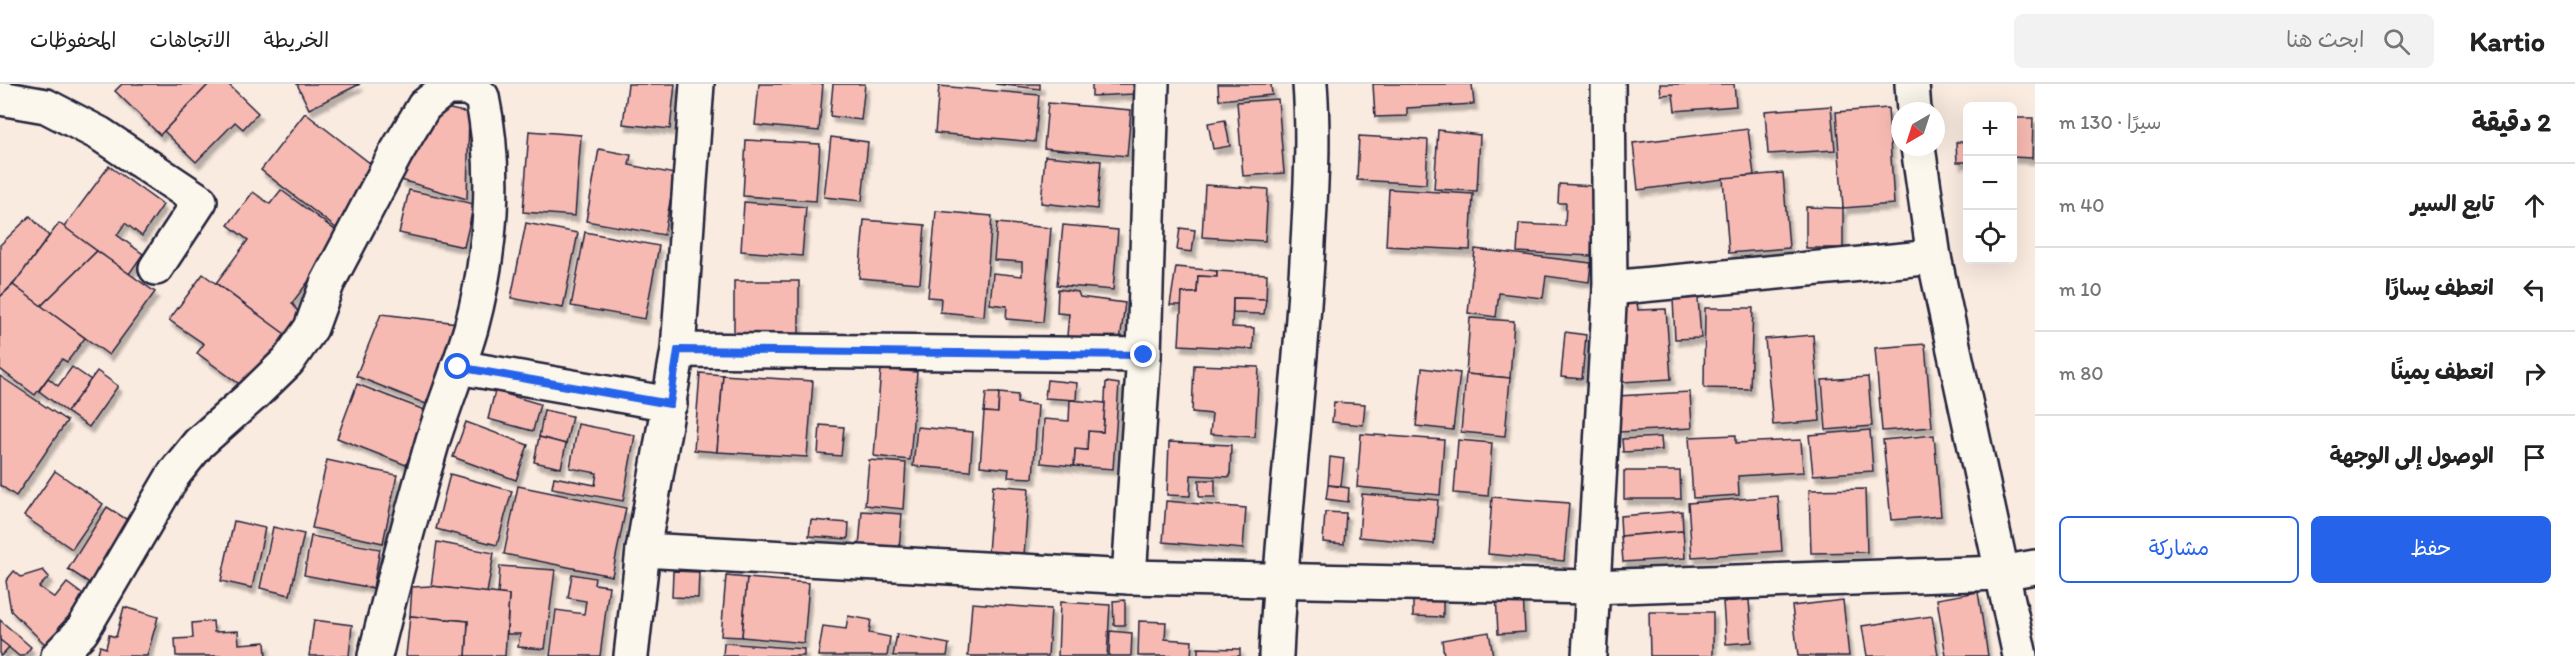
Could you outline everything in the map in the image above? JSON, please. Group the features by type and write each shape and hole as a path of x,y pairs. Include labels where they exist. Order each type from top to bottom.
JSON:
{"street":[{"path":"631,656 643,550 678,350 697,84"},
{"path":"1129,577 1144,355 1152,84"},
{"path":"1276,656 1279,581 1305,309 1314,133 1310,84"},
{"path":"1589,656 1591,588 1610,288 1608,84"},
{"path":"1912,84 1913,102"},
{"path":"58,656 82,631 174,474 199,443 254,395 288,361 311,328 327,284 396,153 424,106 446,88 454,85 468,88 482,97 488,125 491,183 488,240 471,327 434,437 400,554 375,656"},
{"path":"0,98 46,106 100,134 200,201 156,267"},
{"path":"1919,156 1934,257 2020,656"},
{"path":"1610,288 1934,257"},
{"path":"678,350 1144,355"},
{"path":"458,367 670,404"},
{"path":"643,550 1129,577 1591,588 2001,573 2035,567"}],"building":[{"path":"122,84 209,84 160,135 115,91"},
{"path":"209,84 228,84 258,113 243,129 235,122 196,162 164,131"},
{"path":"297,84 360,84 309,109"},
{"path":"628,84 675,84 670,129 623,124"},
{"path":"759,84 823,84 819,131 755,125"},
{"path":"833,84 865,84 861,120 830,116"},
{"path":"995,84 1040,84 1040,89"},
{"path":"1092,84 1133,84 1134,94 1092,96"},
{"path":"1218,84 1271,84 1272,95 1219,100"},
{"path":"1373,84 1472,84 1474,104 1407,108 1407,116 1375,117"},
{"path":"1660,84 1734,84 1736,106 1675,111 1673,94 1661,95"},
{"path":"939,86 1039,95 1035,142 935,133"},
{"path":"1278,99 1284,173 1243,176 1237,102"},
{"path":"1048,103 1131,110 1127,156 1044,148"},
{"path":"436,106 469,113 467,199 401,180 416,140"},
{"path":"1831,106 1835,150 1768,154 1765,111"},
{"path":"1888,108 1894,204 1843,208 1836,112"},
{"path":"305,113 380,171 336,228 261,170"},
{"path":"2017,118 2033,118 2032,158 2017,157"},
{"path":"1225,120 1230,146 1213,149 1208,123"},
{"path":"1748,129 1754,175 1638,190 1633,143"},
{"path":"1438,130 1480,135 1477,191 1434,189"},
{"path":"529,131 581,135 575,216 523,212"},
{"path":"1359,136 1428,140 1426,184 1357,180"},
{"path":"831,137 868,142 862,201 824,197"},
{"path":"746,140 820,144 816,201 743,196"},
{"path":"1956,142 1963,142 1963,162 1957,162"},
{"path":"599,149 631,155 629,165 675,174 664,235 586,221"},
{"path":"1045,156 1101,161 1097,209 1041,203"},
{"path":"109,166 163,205 142,236 125,223 117,235 143,254 129,274 64,227"},
{"path":"1783,173 1789,248 1729,253 1723,178"},
{"path":"1559,184 1594,186 1591,256 1517,252 1519,224 1565,226 1566,203 1558,203"},
{"path":"1205,185 1268,189 1265,241 1202,237"},
{"path":"1389,189 1473,194 1470,250 1386,246"},
{"path":"281,190 343,236 292,303 305,322 291,340 216,283 248,240 228,225 253,192 270,204"},
{"path":"409,190 474,204 464,247 399,233"},
{"path":"744,202 806,207 802,256 741,251"},
{"path":"1806,207 1843,208 1843,248 1806,248"},
{"path":"936,211 992,216 984,316 940,312 941,298 928,297"},
{"path":"30,216 49,236 16,281 0,297 0,245"},
{"path":"864,220 925,225 920,283 859,278"},
{"path":"59,223 97,251 41,306 13,285"},
{"path":"526,223 578,233 563,308 511,298"},
{"path":"997,223 1051,228 1043,322 1006,319 1007,306 990,304 993,273 1022,276 1022,262 994,260"},
{"path":"1063,225 1118,230 1113,290 1057,285"},
{"path":"1180,228 1195,230 1192,252 1177,250"},
{"path":"585,232 659,246 645,319 571,306"},
{"path":"1475,249 1591,263 1589,282 1546,276 1543,298 1499,293 1496,317 1468,313"},
{"path":"97,251 155,292 109,355 41,306"},
{"path":"1176,267 1217,271 1217,277 1198,276 1197,293 1182,293 1182,305 1170,305"},
{"path":"1217,271 1267,274 1266,299 1233,298 1232,327 1254,328 1253,349 1179,345 1182,293 1197,293 1198,276 1217,277"},
{"path":"203,274 293,340 253,394 197,353 204,344 169,320"},
{"path":"734,281 799,281 799,339 734,339"},
{"path":"13,285 85,338 67,362 62,359 35,395 0,369 0,297"},
{"path":"1058,289 1078,292 1080,297 1125,303 1120,341 1067,336 1069,314 1057,313"},
{"path":"1233,298 1266,299 1264,314 1233,313"},
{"path":"1698,298 1701,338 1675,339 1673,299"},
{"path":"1637,301 1638,310 1666,309 1671,379 1622,382 1618,302"},
{"path":"1705,308 1753,308 1750,389 1704,388"},
{"path":"381,314 458,323 426,404 356,376"},
{"path":"1470,318 1514,321 1510,378 1466,374"},
{"path":"1565,332 1586,335 1582,379 1561,377"},
{"path":"1813,335 1820,421 1773,425 1765,339"},
{"path":"1925,344 1932,427 1882,431 1875,348"},
{"path":"1194,365 1259,367 1255,437 1210,434 1212,414 1192,412"},
{"path":"72,367 91,380 67,412 39,391 48,378 58,386"},
{"path":"1422,368 1460,373 1453,430 1416,426"},
{"path":"881,369 917,372 910,460 874,456"},
{"path":"97,371 118,386 89,427 67,412"},
{"path":"700,373 723,375 717,452 694,450"},
{"path":"1466,374 1510,378 1505,436 1461,432"},
{"path":"723,375 813,381 807,457 717,452"},
{"path":"0,376 67,421 16,496 0,485"},
{"path":"1868,377 1872,426 1826,430 1822,380"},
{"path":"1047,380 1077,383 1076,400 1045,398"},
{"path":"1106,382 1119,384 1113,469 1074,466 1075,449 1087,450 1088,431 1103,432"},
{"path":"357,384 427,411 406,465 337,438"},
{"path":"495,391 540,404 533,431 488,419"},
{"path":"1690,392 1692,428 1619,432 1617,396"},
{"path":"986,393 999,393 998,413 984,412"},
{"path":"999,393 1018,395 1017,403 1038,405 1033,478 1008,477 1009,469 980,466 984,412 998,413"},
{"path":"1070,400 1105,403 1103,432 1088,431 1087,450 1075,449 1074,466 1041,463 1044,419 1069,421"},
{"path":"1334,402 1365,404 1363,425 1332,422"},
{"path":"544,410 572,416 566,444 539,437"},
{"path":"466,422 528,445 516,480 453,457"},
{"path":"578,424 635,435 623,501 552,488 554,477 595,485 597,473 570,468"},
{"path":"820,425 844,427 841,456 818,454"},
{"path":"917,427 973,432 970,471 913,466"},
{"path":"1870,430 1873,471 1813,475 1809,435"},
{"path":"1361,434 1444,440 1440,495 1357,487"},
{"path":"1736,435 1736,443 1801,440 1803,472 1738,476 1739,495 1693,498 1689,437"},
{"path":"1934,435 1941,516 1891,520 1883,440"},
{"path":"539,437 566,444 561,468 534,462"},
{"path":"1661,437 1662,450 1623,452 1622,439"},
{"path":"1458,440 1492,443 1488,496 1454,493"},
{"path":"1169,442 1231,445 1230,477 1191,475 1190,496 1167,495"},
{"path":"1330,457 1344,459 1341,486 1328,485"},
{"path":"327,460 397,475 383,543 312,528"},
{"path":"869,460 906,463 903,509 865,505"},
{"path":"55,471 103,504 72,549 24,516"},
{"path":"1624,471 1680,471 1681,499 1624,499"},
{"path":"450,474 512,491 497,545 436,529"},
{"path":"1199,480 1215,480 1215,497 1199,497"},
{"path":"993,485 1029,488 1024,555 988,553"},
{"path":"1328,485 1349,488 1348,502 1326,499"},
{"path":"518,486 626,508 612,576 504,554"},
{"path":"1865,489 1867,552 1811,553 1809,490"},
{"path":"1362,494 1438,500 1434,544 1359,537"},
{"path":"1778,496 1782,551 1692,557 1688,503"},
{"path":"1492,497 1569,503 1564,561 1488,554"},
{"path":"1166,501 1246,508 1243,549 1163,542"},
{"path":"107,507 134,524 94,586 68,569"},
{"path":"862,511 902,514 899,550 859,547"},
{"path":"1682,511 1683,531 1621,536 1620,516"},
{"path":"1325,512 1346,513 1344,544 1323,542"},
{"path":"811,520 849,523 848,539 809,536"},
{"path":"234,521 265,528 252,588 221,581"},
{"path":"273,527 304,534 290,595 260,588"},
{"path":"1683,531 1685,558 1623,562 1621,536"},
{"path":"311,536 380,549 373,588 304,575"},
{"path":"437,542 494,553 487,593 431,586"},
{"path":"500,566 555,570 545,649 518,647 520,634 507,634 509,595 498,594"},
{"path":"43,570 49,577 39,587 55,598 67,583 86,597 59,627 51,650 11,611 6,581 14,571 21,577"},
{"path":"673,571 699,572 698,598 672,597"},
{"path":"572,574 595,578 594,584 609,586 600,656 550,656 556,610 584,614 586,601 568,598"},
{"path":"726,576 747,578 742,637 721,636"},
{"path":"747,578 809,583 804,643 742,637"},
{"path":"431,586 509,595 505,656 466,656 468,621 410,616 412,587"},
{"path":"1413,592 1443,593 1443,617 1413,616"},
{"path":"1978,592 1988,656 1946,656 1937,599"},
{"path":"1523,593 1525,632 1498,634 1496,594"},
{"path":"1125,600 1125,625 1114,625 1113,601"},
{"path":"1749,600 1752,642 1726,644 1723,602"},
{"path":"1843,600 1849,656 1798,656 1792,606"},
{"path":"1060,602 1110,605 1107,656 1058,656"},
{"path":"972,603 1051,609 1048,656 968,656"},
{"path":"124,607 158,617 147,656 97,656 100,646 106,648 109,635 116,637"},
{"path":"1649,612 1713,612 1713,656 1650,656"},
{"path":"410,616 468,621 466,656 406,656"},
{"path":"848,616 871,620 869,633 890,637 887,656 818,656 823,626 846,629"},
{"path":"1932,616 1938,656 1867,656 1862,626"},
{"path":"0,620 31,647 24,656 19,656 0,640"},
{"path":"314,620 352,625 349,656 309,656"},
{"path":"213,621 214,632 238,631 239,644 265,642 266,656 176,656 175,639 193,638 192,623"},
{"path":"1139,621 1166,622 1165,639 1192,641 1191,656 1138,656"},
{"path":"1110,631 1132,633 1131,656 1109,656"},
{"path":"1489,632 1493,656 1444,656 1442,640"},
{"path":"897,634 949,644 947,656 893,656"},
{"path":"0,640 9,647 1,656 0,656"},
{"path":"724,643 804,649 804,656 723,656"},
{"path":"1198,648 1240,649 1240,656 1198,656"}],"route":[{"path":"458,367 670,404 678,350 1144,355"}]}
